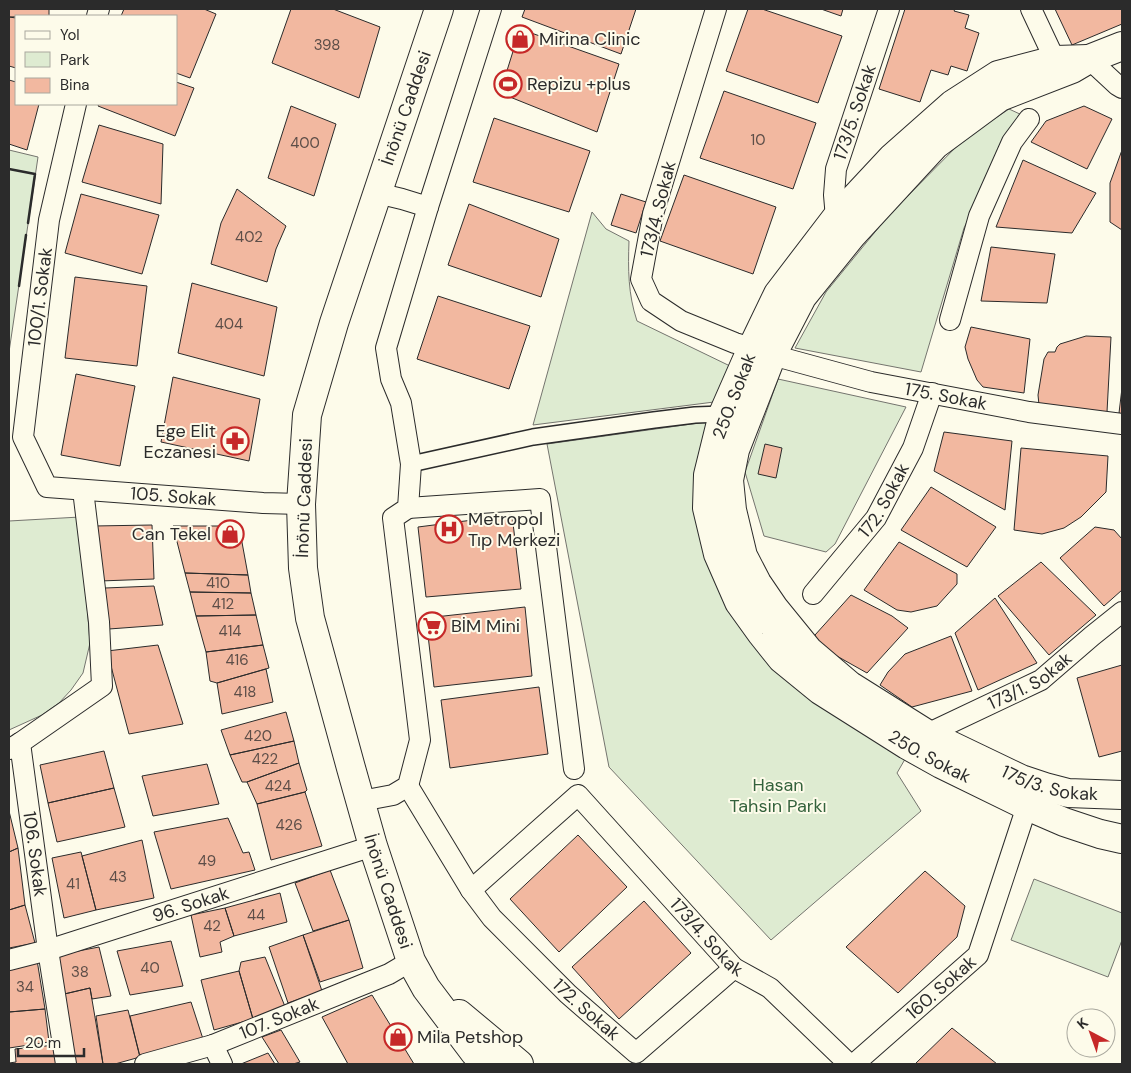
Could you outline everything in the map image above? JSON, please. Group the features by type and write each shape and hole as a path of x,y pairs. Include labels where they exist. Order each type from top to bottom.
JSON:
{"main road":[{"name":"İnönü Caddesi","path":"439,9 334,323 307,415 301,504 302,568 310,618 350,768 373,846 411,961 426,988 475,1061"},
{"path":"1056,60 1089,59 1122,46"},
{"name":"250. Sokak","path":"844,226 935,145 1000,97 1072,69 1089,59"},
{"name":"250. Sokak","path":"1027,806 907,745 837,702 782,659 739,602 718,554 707,508 708,475 723,414 762,352 802,297 844,226 892,158 953,104 998,75 1056,60"},
{"name":"250. Sokak","path":"762,352 735,450 729,480 732,510 742,556 774,608 809,651 850,685 927,734"},
{"name":"175/3. Sokak","path":"927,734 1021,779 1045,787 1068,793 1122,794"},
{"name":"175/3. Sokak","path":"1027,806 1074,825 1122,839"},
{"name":"İnönü Caddesi","path":"426,988 519,1064"}],"street":[{"path":"408,508 411,464 401,403 390,379 386,348 491,9"},
{"name":"173/4. Sokak","path":"716,9 653,214 642,279 651,301 681,321 762,352"},
{"name":"173/5. Sokak","path":"844,226 834,195 836,169 889,9"},
{"path":"1031,9 1056,60"},
{"path":"1089,59 1122,88"},
{"name":"100/1. Sokak","path":"47,487 23,437 49,220 76,105"},
{"path":"950,320 979,216 1012,142 1029,119"},
{"path":"377,193 428,208"},
{"name":"175. Sokak","path":"762,352 871,382 1029,412 1122,424"},
{"name":"172. Sokak","path":"813,594 876,518 912,448 932,393"},
{"path":"411,464 533,437 654,420 723,414"},
{"name":"105. Sokak","path":"47,487 301,504"},
{"name":"106. Sokak","path":"66,1064 15,746 102,686 99,622 83,490"},
{"path":"360,801 393,795 408,786 420,740 393,518 408,508 540,499 574,769"},
{"name":"173/1. Sokak","path":"927,734 1041,680 1122,612"},
{"name":"172. Sokak","path":"408,786 471,890 492,918 560,987 636,1053 734,968"},
{"name":"173/4. Sokak","path":"471,890 578,796 734,968 770,988 849,1064"},
{"name":"160. Sokak","path":"854,1064 978,955 1027,806"},
{"name":"96. Sokak","path":"9,960 48,950 373,846"},
{"name":"107. Sokak","path":"145,1064 213,1045 389,974 411,961"},
{"path":"213,1045 222,1064"}],"green space":[{"path":"1009,109 1022,115 1010,134 964,228 921,372 795,348 826,292 888,216 964,139"},
{"path":"9,150 38,157 9,352"},
{"path":"592,212 606,229 629,241 629,281 637,321 730,366 714,402 533,425"},
{"path":"778,379 906,407 835,544 826,552 764,536 745,472"},
{"name":"Hasan Tahsin Parkı","path":"713,421 697,500 908,754 897,773 921,811 771,940 609,767 547,444"},
{"path":"80,517 90,643 83,673 59,703 42,715 9,730 9,521"},
{"path":"1034,879 1122,913 1122,940 1108,977 1011,940"}],"building":[{"path":"9,9 49,9 49,15 15,15 15,17 9,17"},
{"path":"124,9 204,9 216,14 190,78 178,74 178,15 121,15"},
{"path":"291,9 333,9 380,27 359,98 272,63"},
{"path":"525,9 636,9 621,54 522,17"},
{"path":"748,9 762,9 842,36 818,103 726,71"},
{"path":"821,9 843,9 841,16"},
{"path":"905,9 955,9 954,11 969,15 965,28 979,33 967,71 951,66 948,75 931,70 920,102 879,89"},
{"path":"1055,9 1122,9 1122,24 1072,45"},
{"path":"9,17 15,18 15,68 9,66"},
{"path":"520,29 619,64 597,132 500,93"},
{"path":"9,80 15,82 15,105 39,105 27,150 9,144"},
{"path":"178,83 194,88 175,136 98,106 178,105"},
{"path":"724,91 816,123 793,189 700,158"},
{"path":"291,106 336,124 314,196 268,178"},
{"path":"1084,106 1112,119 1087,169 1031,142 1046,121"},
{"path":"494,118 590,151 569,212 473,182"},
{"path":"99,125 163,144 161,204 82,182"},
{"path":"1122,150 1122,230 1110,222 1110,183"},
{"path":"1023,160 1096,193 1072,233 996,227"},
{"path":"684,175 776,207 753,274 660,241"},
{"path":"237,189 286,226 276,249 267,282 211,264 221,223"},
{"path":"81,194 159,215 142,274 65,253"},
{"path":"621,194 646,202 636,233 611,225"},
{"path":"469,204 559,239 541,297 448,265"},
{"path":"991,247 1055,254 1047,303 981,301"},
{"path":"75,277 147,286 137,366 65,358"},
{"path":"192,283 277,307 264,376 178,353"},
{"path":"438,296 530,326 509,389 417,359"},
{"path":"971,327 1030,339 1024,393 983,387 977,380 965,347"},
{"path":"1086,336 1111,337 1107,412 1039,405 1038,395 1044,359 1048,352 1055,352 1060,344"},
{"path":"76,374 135,386 120,466 61,455"},
{"path":"173,377 260,399 249,461 161,442"},
{"path":"1122,388 1122,414 1119,413"},
{"path":"944,432 1012,441 1005,510 934,471"},
{"path":"765,444 782,448 776,478 758,474"},
{"path":"1021,448 1108,456 1106,492 1081,517 1064,528 1042,534 1014,530"},
{"path":"931,487 996,527 967,567 901,530"},
{"path":"512,515 521,589 426,597 418,527"},
{"path":"152,525 154,579 100,581 94,526"},
{"path":"173,526 239,526 248,575 185,573"},
{"path":"1095,527 1114,530 1122,539 1122,590 1104,606 1060,558"},
{"path":"899,542 957,574 957,584 937,606 911,612 897,610 864,590"},
{"path":"1041,562 1096,615 1049,655 998,596"},
{"path":"185,573 248,575 251,593 190,592"},
{"path":"154,586 163,625 109,629 100,598 105,588"},
{"path":"190,592 251,593 256,615 196,616"},
{"path":"851,595 892,616 908,628 867,673 819,646 815,635"},
{"path":"995,598 1037,663 978,690 955,633"},
{"path":"525,607 532,676 434,687 426,618"},
{"path":"256,615 263,645 206,652 196,616"},
{"path":"951,636 972,691 912,707 880,685 888,672 905,654"},
{"path":"158,645 183,724 129,734 107,651"},
{"path":"263,645 269,668 217,683 210,681 206,652"},
{"path":"1122,665 1122,751 1099,757 1077,678"},
{"path":"266,669 273,702 222,714 217,683"},
{"path":"539,687 548,754 450,768 441,700"},
{"path":"286,712 294,741 230,755 221,730"},
{"path":"294,741 299,763 247,782 242,782 230,755"},
{"path":"104,751 114,788 48,803 40,765"},
{"path":"299,763 307,790 305,792 257,804 247,782"},
{"path":"207,764 219,804 153,816 142,776"},
{"path":"114,788 125,827 57,842 48,803"},
{"path":"305,792 322,846 271,860 257,804"},
{"path":"9,811 18,848 9,852"},
{"path":"228,818 243,853 249,852 255,870 171,889 154,832"},
{"path":"578,835 627,887 559,952 510,899"},
{"path":"142,840 154,898 96,910 82,856"},
{"path":"18,848 25,905 9,910 9,852"},
{"path":"81,852 96,910 64,918 52,858"},
{"path":"330,870 349,920 313,931 295,883"},
{"path":"925,871 965,906 957,937 898,993 846,947"},
{"path":"280,893 287,922 234,936 225,908"},
{"path":"644,901 691,953 619,1019 572,967"},
{"path":"25,905 35,943 9,948 9,910"},
{"path":"225,908 234,936 220,942 222,952 200,957 191,915"},
{"path":"349,920 363,968 320,982 303,935"},
{"path":"303,935 322,991 288,1003 269,947"},
{"path":"171,941 183,986 130,995 117,951"},
{"path":"99,947 111,996 92,999 90,988 60,995 52,956"},
{"path":"265,957 286,1009 253,1019 239,971 241,962"},
{"path":"37,960 45,1009 9,1012 9,966"},
{"path":"239,971 253,1019 214,1030 201,980"},
{"path":"90,988 103,1064 70,1064 60,995"},
{"path":"372,995 414,1064 348,1064 322,1017"},
{"path":"191,1002 203,1039 140,1057 130,1016"},
{"path":"45,1009 49,1042 9,1048 9,1012"},
{"path":"128,1010 140,1057 115,1064 103,1064 96,1016"},
{"path":"952,1028 997,1064 915,1064"},
{"path":"281,1030 300,1062 279,1064 262,1037"},
{"path":"56,1045 58,1064 9,1064 16,1062 15,1049"},
{"path":"268,1053 275,1064 241,1064"}],"wall":[{"path":"9,169 35,174 28,223"},
{"path":"19,286 26,235"}],"place":[{"name":"Mirina Clinic","path":"520,39"},
{"name":"Repizu +plus","path":"508,84"},
{"name":"Ege Elit Eczanesi","path":"235,441"},
{"name":"Metropol Tıp Merkezi","path":"449,529"},
{"name":"Can Tekel","path":"230,534"},
{"name":"BİM Mini","path":"432,626"},
{"name":"Mila Petshop","path":"398,1037"}]}
